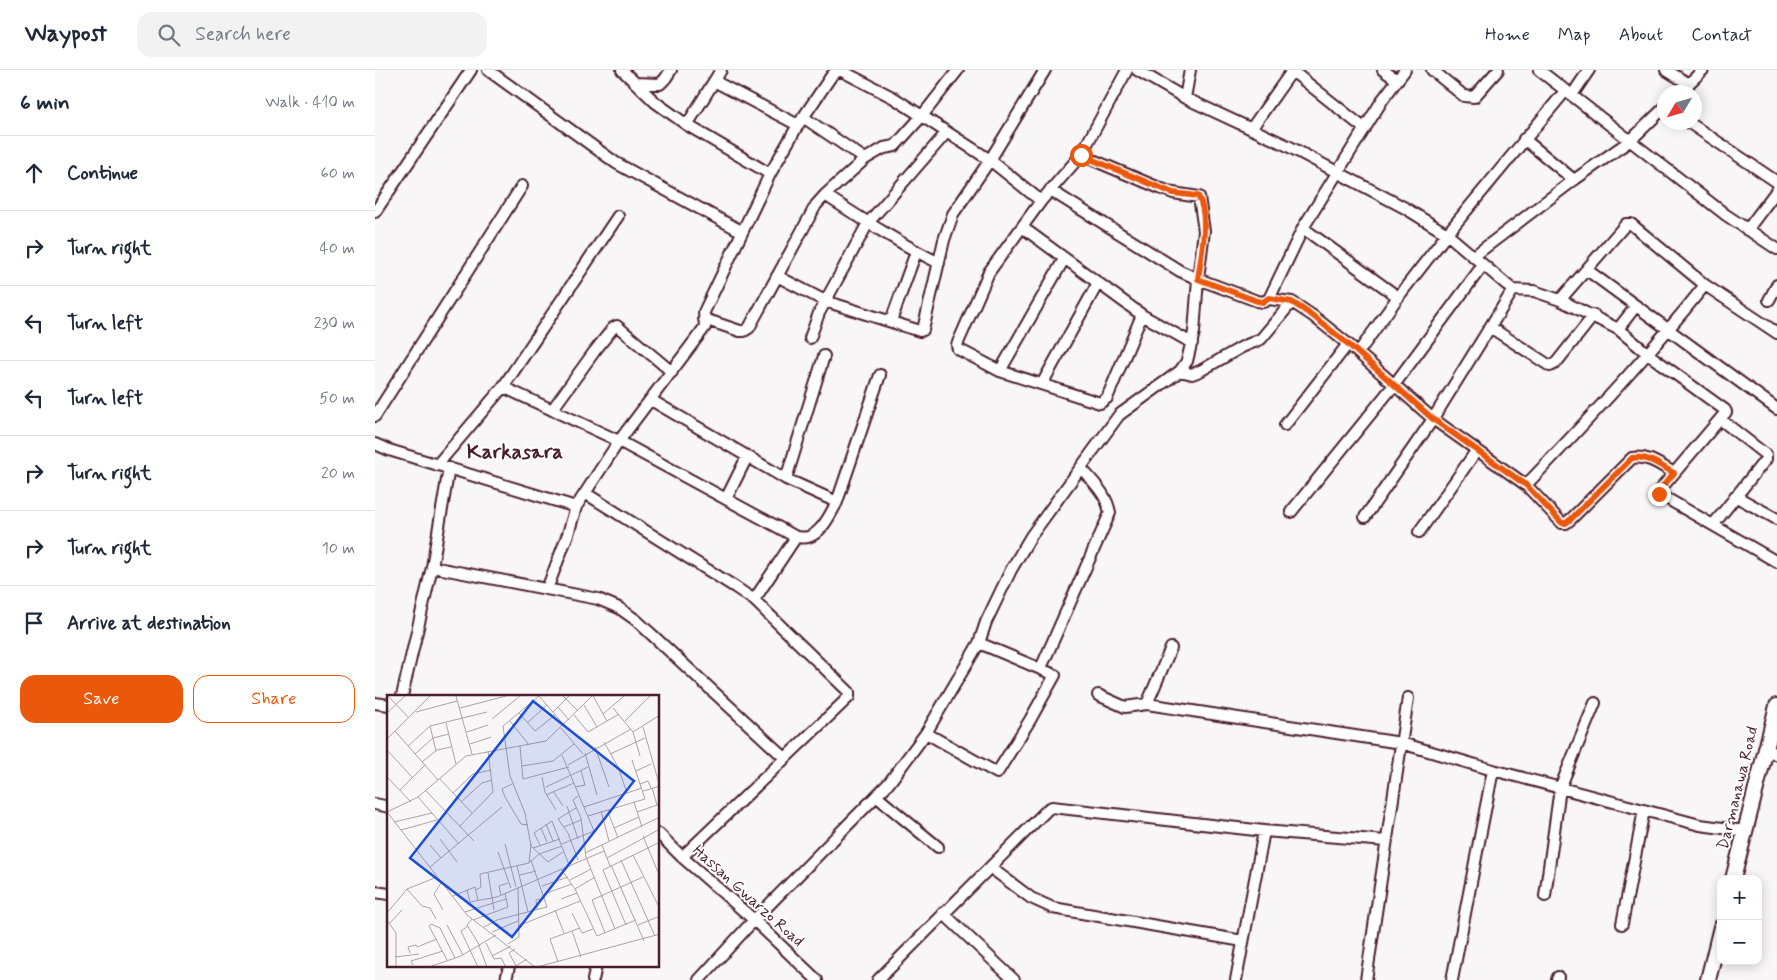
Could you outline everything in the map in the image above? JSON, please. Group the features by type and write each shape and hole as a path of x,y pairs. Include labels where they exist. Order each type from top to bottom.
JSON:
{"street":[{"path":"375,212 471,70"},
{"path":"488,70 616,163 741,231"},
{"path":"622,70 636,83 644,94 687,125 770,174"},
{"path":"636,83 660,84 671,70"},
{"path":"687,125 721,70"},
{"path":"547,589 576,507 619,441 695,341 704,323 703,312 770,174 801,121 832,75 841,70 894,98 990,160 1041,201"},
{"path":"704,323 740,332 749,328 816,205 825,194 865,159 884,148 895,146 922,116 958,70"},
{"path":"777,276 825,301 920,331 923,330 944,240 953,214 990,160 1045,70"},
{"path":"1127,70 1081,155 1041,201 989,272 957,345 962,353 1000,371 1101,402 1107,398 1142,315"},
{"path":"1137,70 1185,98 1251,128 1405,208 1447,234 1513,290 1534,291 1594,315 1618,329 1648,354 1725,410 1720,419 1659,491 1659,494 1777,562"},
{"path":"1185,98 1190,70"},
{"path":"1251,128 1291,70 1365,129"},
{"path":"1383,70 1397,80"},
{"path":"1050,190 1180,271 1263,302 1269,298 1303,228 1337,172 1405,70"},
{"path":"1432,70 1464,96 1470,98 1474,97 1498,70"},
{"path":"1539,70 1726,215 1777,249"},
{"path":"1358,353 1398,297 1447,234 1525,139 1589,70"},
{"path":"1666,70 1689,84 1703,70"},
{"path":"714,81 801,121 865,159"},
{"path":"1474,256 1574,180 1631,140 1657,115"},
{"path":"1700,130 1777,182"},
{"path":"810,338 825,301 868,223 947,132"},
{"path":"1525,139 1574,180"},
{"path":"699,980 754,920 889,783 926,733 979,643 986,622 1017,558 1031,536 1119,415 1180,371 1187,361 1192,343 1204,231 1199,197 1178,194 1162,189 1081,155"},
{"path":"375,416 522,186"},
{"path":"1747,230 1777,190"},
{"path":"825,194 868,223 916,252 939,263"},
{"path":"437,464 503,387 618,216"},
{"path":"1560,300 1627,224 1631,224 1705,285 1777,333"},
{"path":"1022,228 1142,315 1192,343"},
{"path":"1303,228 1398,297"},
{"path":"891,321 916,252"},
{"path":"1000,371 1064,259"},
{"path":"1291,512 1394,385 1483,265"},
{"path":"1587,270 1777,409"},
{"path":"1042,384 1098,283"},
{"path":"1526,485 1648,354 1705,285"},
{"path":"1769,300 1777,285"},
{"path":"1365,517 1433,419 1513,290"},
{"path":"1269,298 1292,302 1348,344 1433,419 1526,485 1562,523 1566,523 1571,519 1632,458 1649,459 1674,473"},
{"path":"1180,371 1192,374 1200,372 1242,347 1261,339 1292,302"},
{"path":"1618,329 1636,306"},
{"path":"1490,327 1550,366 1556,363 1594,315"},
{"path":"552,410 593,352 613,328 617,326 672,372"},
{"path":"1285,425 1348,344"},
{"path":"786,479 824,356"},
{"path":"503,387 619,441 796,537 809,537 819,530 837,502 880,375"},
{"path":"651,400 786,479 837,502"},
{"path":"1713,525 1766,458 1766,454 1720,419"},
{"path":"375,444 576,507"},
{"path":"1419,532 1477,450"},
{"path":"726,499 747,457"},
{"path":"402,695 432,567 449,468"},
{"path":"1041,668 1110,513 1109,505 1104,495 1081,468"},
{"path":"585,493 754,600 850,694 682,857"},
{"path":"1735,496 1777,519"},
{"path":"754,600 796,537"},
{"path":"432,567 598,599 619,608 636,620 785,758"},
{"path":"926,733 998,773 1055,676 1041,668 979,643"},
{"path":"1147,704 1171,648"},
{"path":"1098,695 1125,707 1147,704 1401,743 1700,826 1745,831"},
{"path":"1366,980 1407,698"},
{"path":"1545,896 1560,788 1595,703"},
{"name":"Darmanawa Road","path":"1734,875 1745,831 1771,752 1777,706"},
{"path":"1452,980 1493,770"},
{"path":"876,796 938,848"},
{"path":"878,980 1052,807 1264,831 1386,841"},
{"path":"1622,924 1644,810"},
{"path":"1236,980 1264,831"},
{"name":"Hassan Gwarzo Road","path":"660,835 817,980"},
{"path":"991,868 1011,885 1031,898 1053,908 1243,941"},
{"path":"943,914 1014,980"},
{"path":"1708,980 1717,943"}],"district":[{"name":"Karkasara","path":"515,452"}],"route":[{"path":"1081,155 1173,193 1198,196 1203,214 1204,231 1198,279 1257,301 1263,302 1269,298 1292,302 1313,316 1348,344 1433,419 1526,485 1562,523 1566,523 1571,519 1632,458 1649,459 1674,473 1659,491 1659,494"}]}
